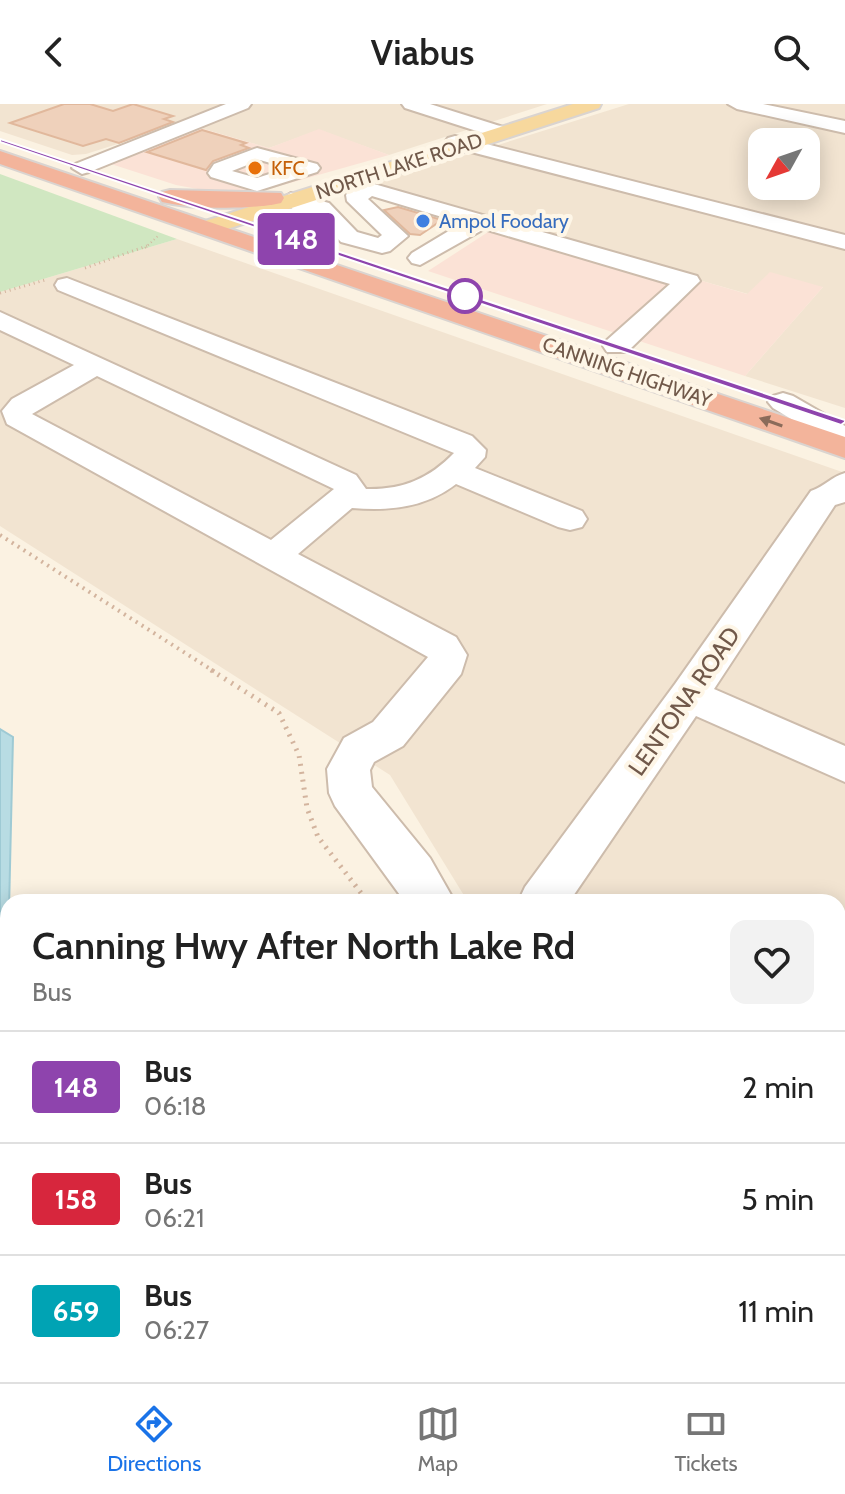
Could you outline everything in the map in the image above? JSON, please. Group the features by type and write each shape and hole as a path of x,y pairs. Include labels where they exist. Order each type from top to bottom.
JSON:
{"highway":[{"name":"CANNING HIGHWAY","path":"0,141 170,197 214,221 845,450"},
{"name":"CANNING HIGHWAY","path":"0,157 214,221 325,249 400,258 617,346 845,422"},
{"path":"170,197 282,199"}],"main road":[{"name":"NORTH LAKE ROAD","path":"497,132 575,104"},
{"name":"NORTH LAKE ROAD","path":"214,221 592,104"},
{"name":"NORTH LAKE ROAD","path":"282,199 357,186 460,143"}],"street":[{"path":"82,168 242,104"},
{"path":"411,104 497,132"},
{"path":"737,104 845,127"},
{"path":"175,131 215,145"},
{"path":"460,143 845,242"},
{"path":"400,258 396,236 358,201 357,186 688,281 617,346"},
{"path":"282,199 305,207 321,208 349,237 400,258 481,221"},
{"path":"400,258 417,239 457,214"},
{"path":"325,249 349,237"},
{"path":"67,285 461,443 470,450 469,457 433,488 411,498 379,501 345,497"},
{"path":"0,320 345,482 350,489 345,497 274,556"},
{"path":"96,365 22,405 17,411 18,418 442,647 448,655 447,664 388,734 359,750 348,769 351,793 426,894"},
{"path":"783,402 845,439"},
{"name":"LENTONA ROAD","path":"548,894 834,490 819,484 837,454 845,450"},
{"path":"453,471 570,519"},
{"path":"689,695 845,765"}],"path":[{"path":"0,535 279,713 299,755 307,808 318,837 362,894"}],"shaded area":[{"path":"0,104 547,104 389,155 319,130 269,148 183,123 86,154 72,155 0,131"},
{"path":"629,104 845,104 845,408 745,376 823,287 748,294 367,186"},
{"path":"193,126 269,148 319,129 389,155 258,192 203,190 176,185 108,163"},
{"path":"502,223 747,294 770,272 823,287 745,376 428,271"},
{"path":"177,239 845,473 845,894 463,894 390,775 0,526 0,292"}],"green space":[{"path":"0,174 177,239 0,292"}],"water":[{"path":"0,729 13,737 9,894 0,894"}],"building":[{"path":"64,104 90,104 113,111 133,104 173,116 164,119 173,122 119,143 106,139 83,146 10,123"},
{"path":"202,130 246,143 241,145 249,148 213,161 206,170 147,152"},
{"name":"Ampol Foodary","path":"398,207 442,220 420,235 410,234 384,210"}],"bus line":[{"name":"148","path":"0,141 845,422"}],"place":[{"name":"KFC","path":"255,168"},
{"name":"Ampol Foodary","path":"423,221"}]}
